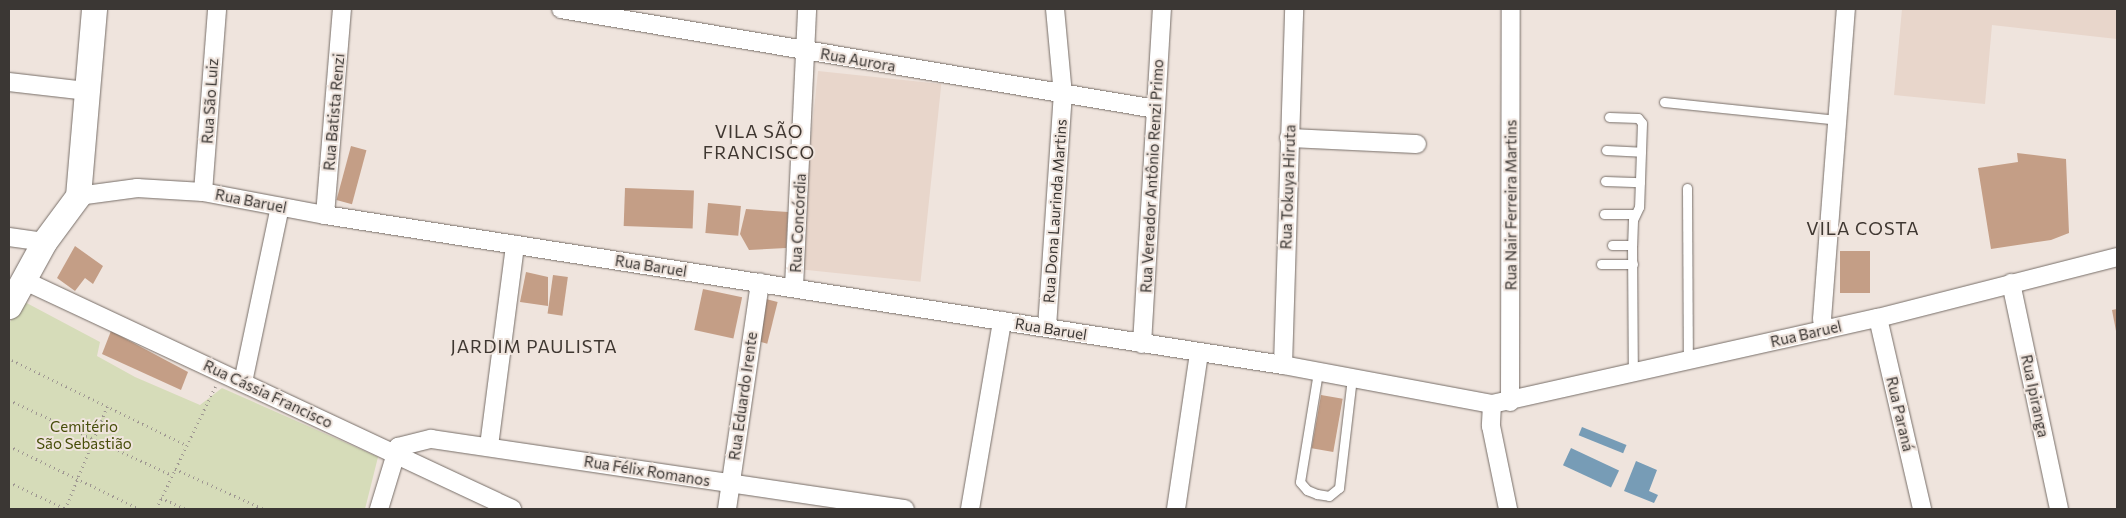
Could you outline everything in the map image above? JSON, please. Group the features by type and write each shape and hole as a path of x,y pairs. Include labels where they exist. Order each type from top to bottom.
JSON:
{"main road":[{"path":"9,306 44,242 78,196 94,9"}],"street":[{"name":"Rua São Luiz","path":"204,192 217,9"},
{"name":"Rua Batista Renzi","path":"325,215 342,9"},
{"name":"Rua Aurora","path":"561,9 1063,95 1156,109"},
{"name":"Rua Concórdia","path":"794,287 807,9"},
{"name":"Rua Dona Laurinda Martins","path":"1047,327 1063,95 1055,9"},
{"name":"Rua Vereador Antônio Renzi Primo","path":"1142,344 1162,9"},
{"name":"Rua Tokuya Hiruta","path":"1283,365 1294,9"},
{"name":"Rua Nair Ferreira Martins","path":"1508,509 1491,426 1501,403 1511,9"},
{"path":"1824,330 1822,319 1846,9"},
{"path":"9,82 87,91"},
{"path":"1289,138 1417,144"},
{"name":"Rua Baruel","path":"78,196 137,188 204,192 325,215 1047,327 1199,354 1283,365 1501,403 1878,318 2117,257"},
{"path":"243,382 280,207"},
{"path":"9,238 44,242"},
{"path":"489,446 515,245"},
{"name":"Rua Cássia Francisco","path":"23,280 512,509"},
{"name":"Rua Eduardo Irente","path":"727,509 760,282"},
{"name":"Rua Ipiranga","path":"2011,283 2058,509"},
{"name":"Rua Paraná","path":"1878,318 1922,509"},
{"path":"970,509 1002,321"},
{"path":"1176,509 1199,354"},
{"name":"Rua Félix Romanos","path":"395,454 398,447 416,440 489,446 730,485 905,509"},
{"path":"379,509 395,454"}],"lane":[{"path":"1664,102 1837,120"},
{"path":"1608,117 1641,120 1639,207 1635,214 1632,245 1633,374"},
{"path":"1606,150 1641,152"},
{"path":"1605,181 1640,182"},
{"path":"1687,188 1688,360"},
{"path":"1604,214 1635,214"},
{"path":"1612,244 1632,245"},
{"path":"1601,264 1633,264"},
{"path":"1318,372 1300,482 1307,490 1317,494 1329,496 1339,488 1352,378"}],"path":[{"path":"12,360 108,404 186,444"},
{"path":"156,509 222,372"},
{"path":"9,400 93,440 172,474"},
{"path":"9,482 66,509 108,404"},
{"path":"9,446 140,509"},
{"path":"175,468 264,509"},
{"path":"161,498 186,509"}],"shaded area":[{"path":"1902,9 2117,9 2117,39 1992,25 1985,104 1894,95"},
{"path":"818,71 941,84 921,282 797,269"}],"green space":[{"name":"Cemitério São Sebastião","path":"21,300 100,342 97,356 135,377 200,405 222,388 378,457 365,509 9,509 9,324"}],"water":[{"path":"1582,427 1627,445 1623,453 1579,435"},
{"path":"1571,448 1619,470 1611,488 1563,465"},
{"path":"1636,461 1657,470 1649,491 1658,495 1654,503 1624,491"}],"building":[{"path":"351,146 366,150 352,204 337,200"},
{"path":"2017,153 2066,159 2069,233 2051,240 1991,249 1978,168 2018,162"},
{"path":"625,188 694,190 693,228 624,226"},
{"path":"708,203 741,206 738,236 705,233"},
{"path":"746,209 788,212 786,248 749,250 740,234"},
{"path":"75,246 103,266 93,284 85,278 75,291 57,278"},
{"path":"1840,251 1870,251 1870,293 1840,293"},
{"path":"526,272 548,277 548,306 520,302"},
{"path":"553,275 568,277 562,316 548,314"},
{"path":"703,289 742,297 733,338 694,330"},
{"path":"766,299 778,302 767,344 756,341"},
{"path":"2117,309 2117,331 2116,331 2112,310"},
{"path":"111,331 188,372 181,390 102,354"},
{"path":"1321,395 1343,399 1333,452 1312,448"}],"district":[{"name":"VILA SÃO FRANCISCO","path":"759,142"},
{"name":"VILA COSTA","path":"1863,228"},
{"name":"JARDIM PAULISTA","path":"534,346"}]}
